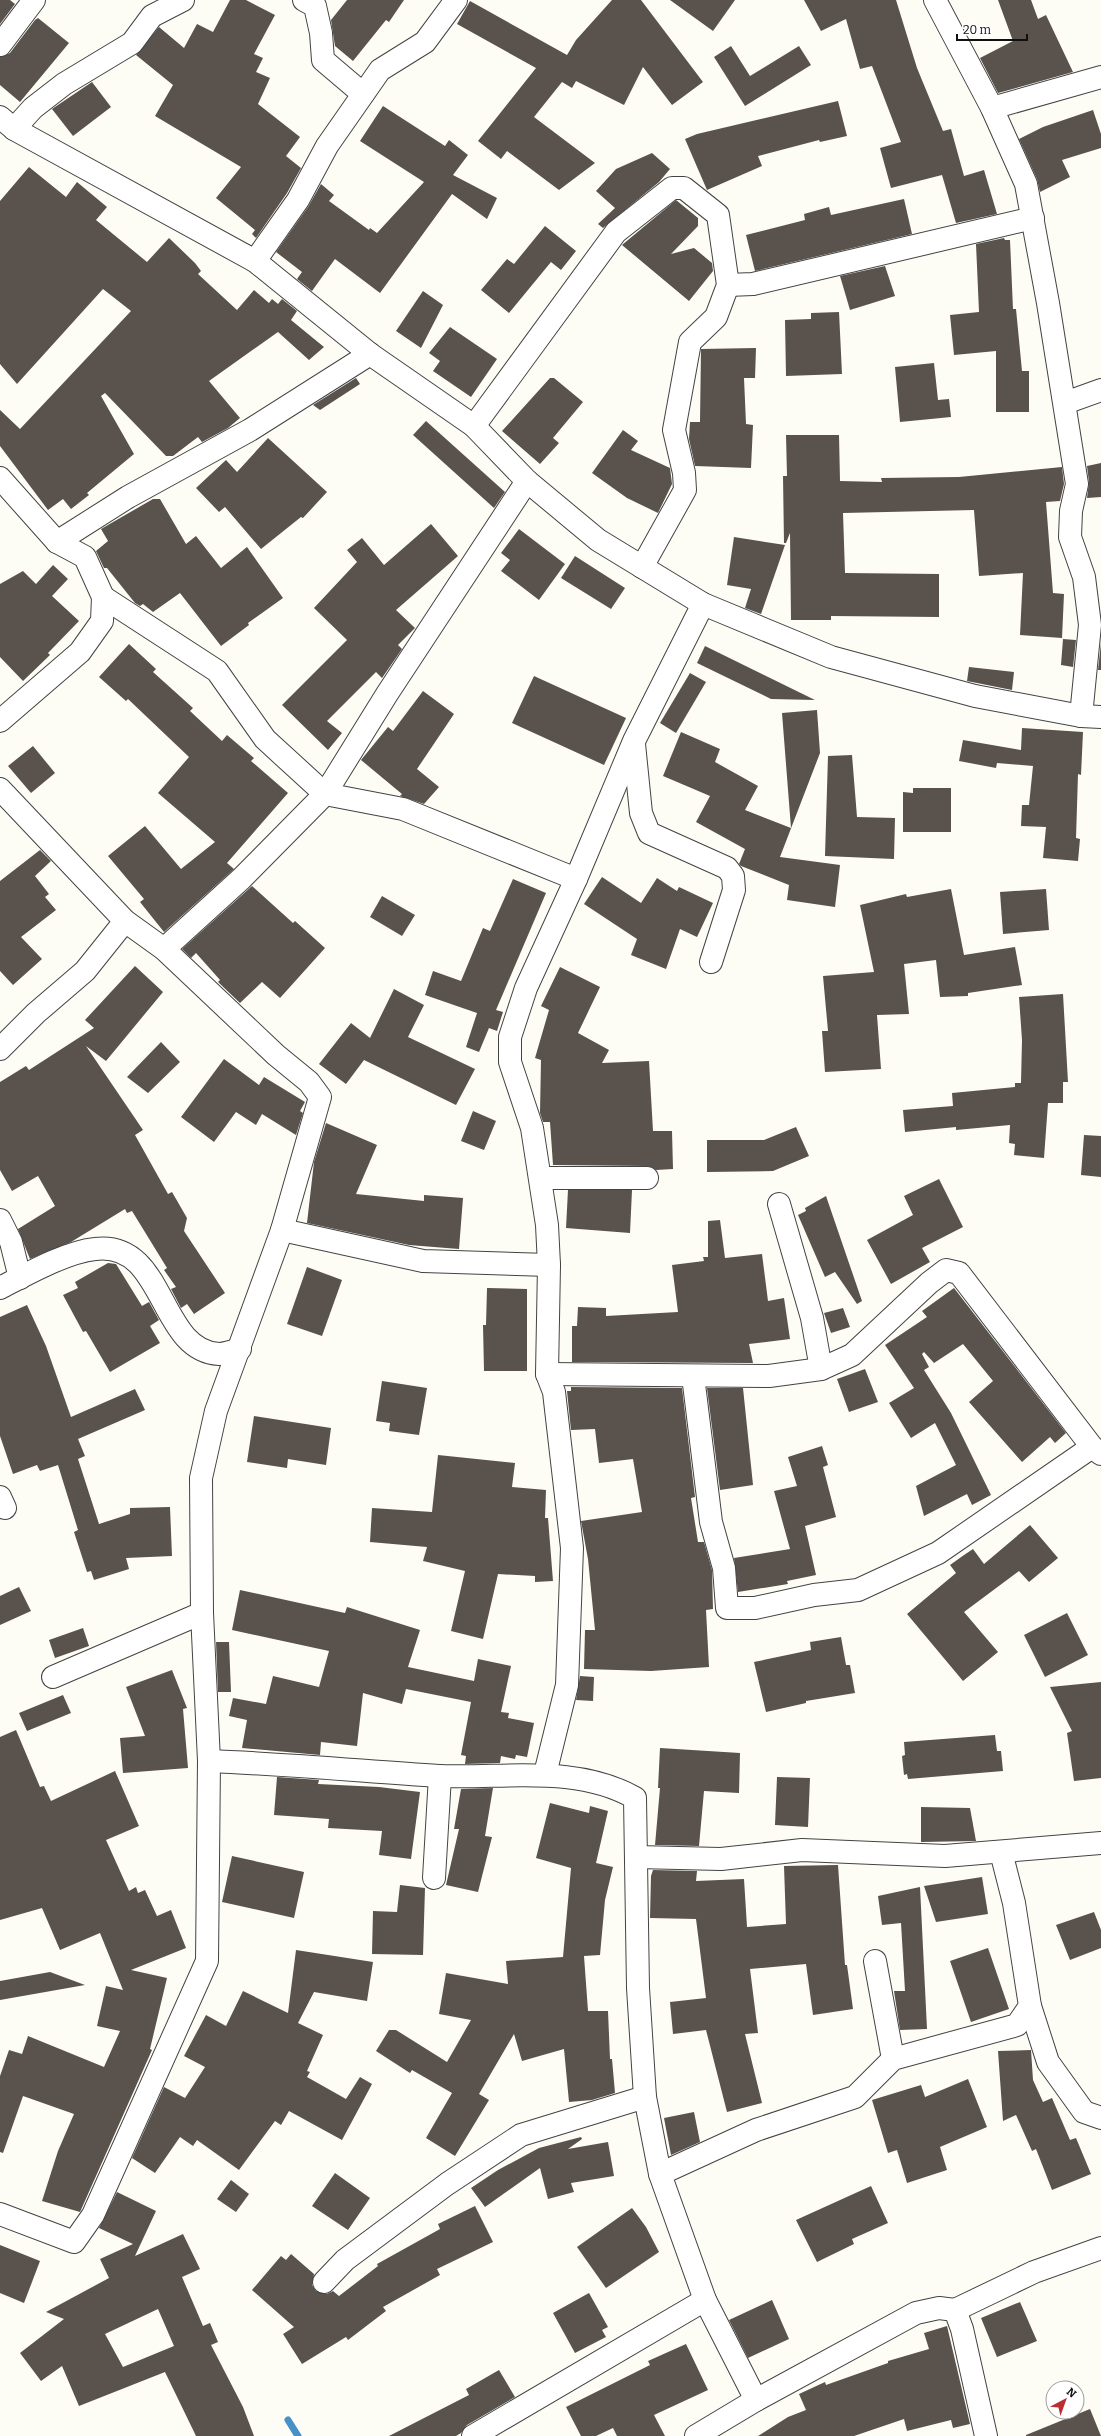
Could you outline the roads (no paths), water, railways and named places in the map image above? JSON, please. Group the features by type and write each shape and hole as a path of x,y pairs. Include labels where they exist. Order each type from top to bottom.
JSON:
{"street":[{"path":"0,45 34,0"},
{"path":"7,123 33,108 64,84 132,43 152,16 183,0"},
{"path":"304,0 315,6 321,33 323,60 363,94"},
{"path":"255,261 298,200 327,146 380,70 425,42 456,0"},
{"path":"7,123 255,261 370,354 474,426 527,481 598,540 703,604 831,658 975,696 1091,716 1090,625 1084,577 1070,537 1071,512 1077,484 1065,403 1026,184 992,108 935,0"},
{"path":"992,108 1101,77"},
{"path":"474,426 616,232 672,188 684,188 718,215 728,285 716,317 690,342 674,430 684,473 685,490 642,567"},
{"path":"728,285 753,284 1033,218"},
{"path":"57,542 128,497 250,430 370,354"},
{"path":"1065,403 1101,390"},
{"path":"0,478 57,542 85,557 103,597 102,621 80,652 0,721"},
{"path":"164,949 241,879 325,794 387,694 527,481"},
{"path":"103,597 217,671 265,738 325,794 403,809 576,879"},
{"path":"545,1774 567,1685 572,1548 554,1392 547,1374 549,1265 547,1225 541,1178 532,1128 510,1062 510,1037 526,988 576,879 634,741 703,604"},
{"path":"634,741 640,813 649,833 727,868 733,876 734,890 711,962"},
{"path":"0,789 125,921 164,949 276,1055 309,1082 320,1097 282,1230 240,1349 216,1411 201,1478 202,1613 209,1761 207,1961 93,2215 74,2242 0,2214"},
{"path":"604,812 640,813"},
{"path":"0,1049 36,1013 85,971 125,921"},
{"path":"541,1178 647,1178"},
{"path":"779,1204 812,1318 821,1369"},
{"path":"0,1220 11,1242 20,1278"},
{"path":"282,1230 423,1261 549,1265"},
{"path":"0,1288 65,1258 96,1248 122,1251 139,1263 184,1335 199,1349 219,1354 240,1349"},
{"path":"547,1374 769,1376 821,1369 852,1355 929,1282 946,1270 959,1273 1096,1450 938,1553 858,1590 814,1595 755,1608 727,1608 724,1568 711,1522 693,1376"},
{"path":"53,1677 202,1613"},
{"path":"209,1761 326,1766 440,1776 545,1774 616,1788 635,1798 638,1988 645,2097 660,2174 705,2300 756,2400"},
{"path":"434,1878 440,1776"},
{"path":"636,1857 721,1859 802,1850 945,1856 1101,1843"},
{"path":"1001,1852 1014,1903 1030,2006 1048,2062 1084,2112 1101,2118"},
{"path":"875,1961 893,2059"},
{"path":"660,2174 756,2130 855,2096 893,2059 1017,2025 1030,2006"},
{"path":"324,2282 345,2260 358,2250 447,2184 521,2135 645,2097"},
{"path":"696,2436 756,2400 916,2313 939,2308 955,2310 1034,2272 1101,2248"},
{"path":"473,2436 705,2300"},
{"path":"955,2310 962,2329 986,2436"}],"waterway":[{"path":"288,2420 298,2436"}]}
